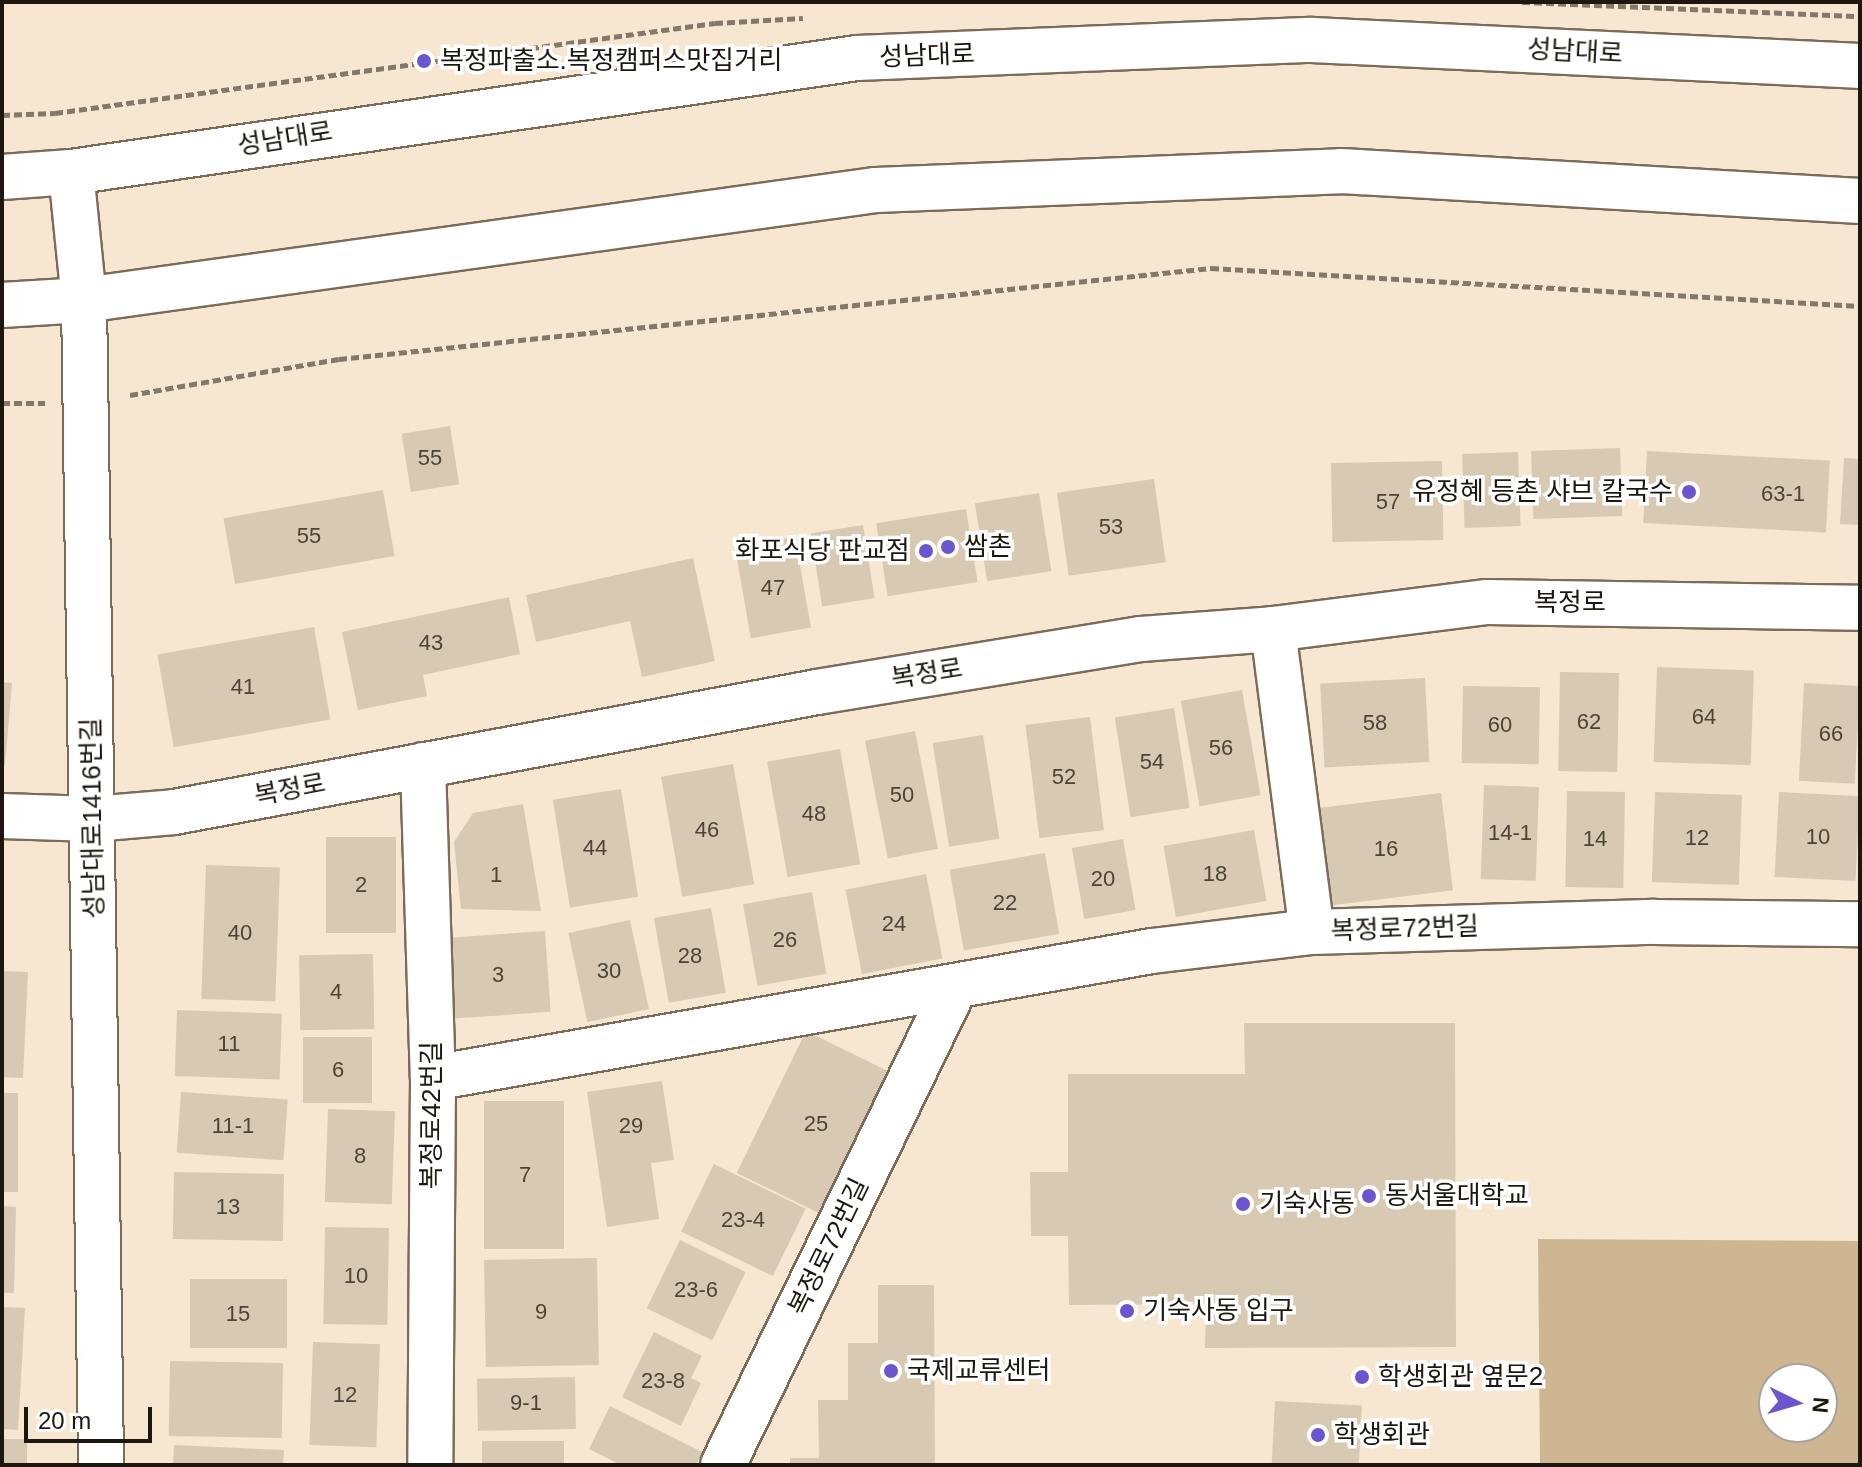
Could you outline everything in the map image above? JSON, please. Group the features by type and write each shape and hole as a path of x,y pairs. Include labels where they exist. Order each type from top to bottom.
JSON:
{"street":[{"name":"성남대로","path":"2,177 71,172 857,58 1312,40 1860,66"},
{"path":"2,305 84,300 876,190 1341,171 1860,201"},
{"name":"성남대로1416번길","path":"71,172 84,300 101,1465"},
{"name":"복정로","path":"2,816 93,819 174,812 817,692 1141,639 1273,629 1487,602 1860,608"},
{"path":"1273,629 1312,932"},
{"name":"복정로42번길","path":"423,765 433,1078 430,1465"},
{"name":"복정로72번길","path":"433,1078 1152,951 1312,932 1654,922 1860,924"},
{"name":"복정로72번길","path":"723,1465 955,987"}],"path":[{"path":"1522,2 1860,16"},
{"path":"2,115 55,113 715,23 808,18"},
{"path":"2,403 85,403 339,359 1211,268 1860,306"}],"shaded area":[{"path":"1538,1239 1860,1241 1860,1465 1540,1465"}],"building":[{"path":"450,426 459,484 411,492 402,434"},
{"path":"1620,448 1622,516 1533,519 1531,451"},
{"path":"1647,451 1830,461 1826,532 1643,523"},
{"path":"1518,452 1521,526 1465,528 1462,454"},
{"path":"1844,458 1860,459 1860,525 1840,524"},
{"path":"1442,461 1443,540 1332,542 1331,463"},
{"path":"1154,479 1166,562 1069,576 1057,493"},
{"path":"383,490 395,556 235,584 223,518"},
{"path":"1039,493 1051,571 987,581 975,503"},
{"path":"966,509 978,582 888,596 876,523"},
{"path":"863,525 875,598 822,606 811,533"},
{"path":"795,537 811,628 751,638 735,548"},
{"path":"693,558 715,661 642,677 630,621 536,642 526,595"},
{"path":"509,597 520,654 423,675 427,696 358,710 342,632"},
{"path":"314,627 330,720 174,747 157,655"},
{"path":"1657,667 1754,670 1751,765 1654,762"},
{"path":"1560,672 1619,673 1617,772 1558,771"},
{"path":"1425,678 1429,762 1325,767 1320,683"},
{"path":"2,682 12,683 5,765 2,765"},
{"path":"1804,683 1860,686 1855,784 1799,781"},
{"path":"1463,686 1540,687 1539,764 1462,763"},
{"path":"1242,690 1261,795 1200,806 1181,701"},
{"path":"1174,708 1190,808 1131,817 1115,717"},
{"path":"1090,717 1104,830 1039,838 1025,725"},
{"path":"915,731 938,849 888,859 865,741"},
{"path":"983,735 999,839 949,847 933,743"},
{"path":"840,749 860,864 787,877 767,762"},
{"path":"733,764 754,884 682,897 661,777"},
{"path":"1484,785 1539,787 1536,881 1481,879"},
{"path":"621,789 638,897 570,907 553,800"},
{"path":"1567,791 1625,792 1623,888 1565,887"},
{"path":"1655,792 1742,795 1739,885 1652,882"},
{"path":"1779,792 1860,796 1855,881 1775,877"},
{"path":"1441,793 1453,890 1332,905 1320,808"},
{"path":"523,804 541,911 461,909 454,842 473,813"},
{"path":"1254,830 1267,901 1176,917 1163,846"},
{"path":"326,837 396,837 396,933 326,933"},
{"path":"1123,839 1136,910 1084,919 1072,848"},
{"path":"1045,853 1059,934 964,951 949,870"},
{"path":"206,865 280,868 275,1002 201,999"},
{"path":"926,874 942,958 862,974 846,890"},
{"path":"812,892 826,974 757,986 743,904"},
{"path":"711,908 726,993 669,1003 654,918"},
{"path":"630,920 649,1009 587,1022 568,933"},
{"path":"545,931 551,1012 451,1019 445,938"},
{"path":"373,954 374,1029 300,1030 299,955"},
{"path":"2,971 28,972 23,1078 2,1077"},
{"path":"177,1010 282,1014 280,1080 175,1076"},
{"name":"기숙사동","path":"1244,1023 1455,1023 1456,1347 1205,1348 1206,1304 1069,1305 1068,1236 1031,1236 1030,1172 1068,1172 1068,1074 1245,1074"},
{"path":"806,1031 895,1074 826,1216 737,1173"},
{"path":"303,1037 372,1037 372,1103 303,1103"},
{"path":"662,1081 674,1160 651,1163 659,1219 607,1227 587,1092"},
{"path":"181,1092 288,1099 283,1160 177,1153"},
{"path":"2,1093 18,1093 18,1192 2,1192"},
{"path":"484,1101 564,1101 564,1249 484,1249"},
{"path":"328,1109 395,1111 392,1204 325,1202"},
{"path":"714,1164 806,1209 773,1276 681,1231"},
{"path":"174,1172 284,1174 283,1241 173,1239"},
{"path":"2,1206 16,1207 14,1293 2,1293"},
{"path":"325,1227 389,1228 387,1325 323,1324"},
{"path":"680,1240 746,1272 712,1340 647,1308"},
{"path":"597,1258 599,1365 486,1367 484,1260"},
{"path":"190,1279 287,1279 287,1348 190,1348"},
{"name":"국제교류센터","path":"878,1285 934,1285 935,1465 790,1465 790,1458 819,1458 818,1400 848,1400 848,1343 878,1343"},
{"path":"2,1307 25,1308 18,1430 2,1429"},
{"path":"654,1332 702,1356 691,1378 701,1383 681,1426 622,1397"},
{"path":"313,1342 380,1344 376,1447 309,1445"},
{"path":"170,1361 283,1363 282,1438 169,1436"},
{"path":"575,1377 576,1429 478,1431 477,1379"},
{"name":"학생회관","path":"1275,1401 1362,1406 1359,1465 1272,1465"},
{"path":"610,1406 702,1452 696,1465 621,1465 589,1449"},
{"path":"2,1439 27,1439 27,1465 2,1465"},
{"path":"482,1441 564,1441 564,1465 482,1465"},
{"path":"174,1445 284,1450 283,1465 173,1465"}],"place":[{"name":"복정파출소.복정캠퍼스맛집거리","path":"424,61"},
{"name":"유정혜 등촌 샤브 칼국수","path":"1689,492"},
{"name":"쌈촌","path":"948,547"},
{"name":"화포식당 판교점","path":"926,551"},
{"name":"동서울대학교","path":"1369,1196"},
{"name":"기숙사동","path":"1243,1204"},
{"name":"기숙사동 입구","path":"1127,1311"},
{"name":"국제교류센터","path":"891,1371"},
{"name":"학생회관 옆문2","path":"1362,1377"},
{"name":"학생회관","path":"1318,1435"}]}
